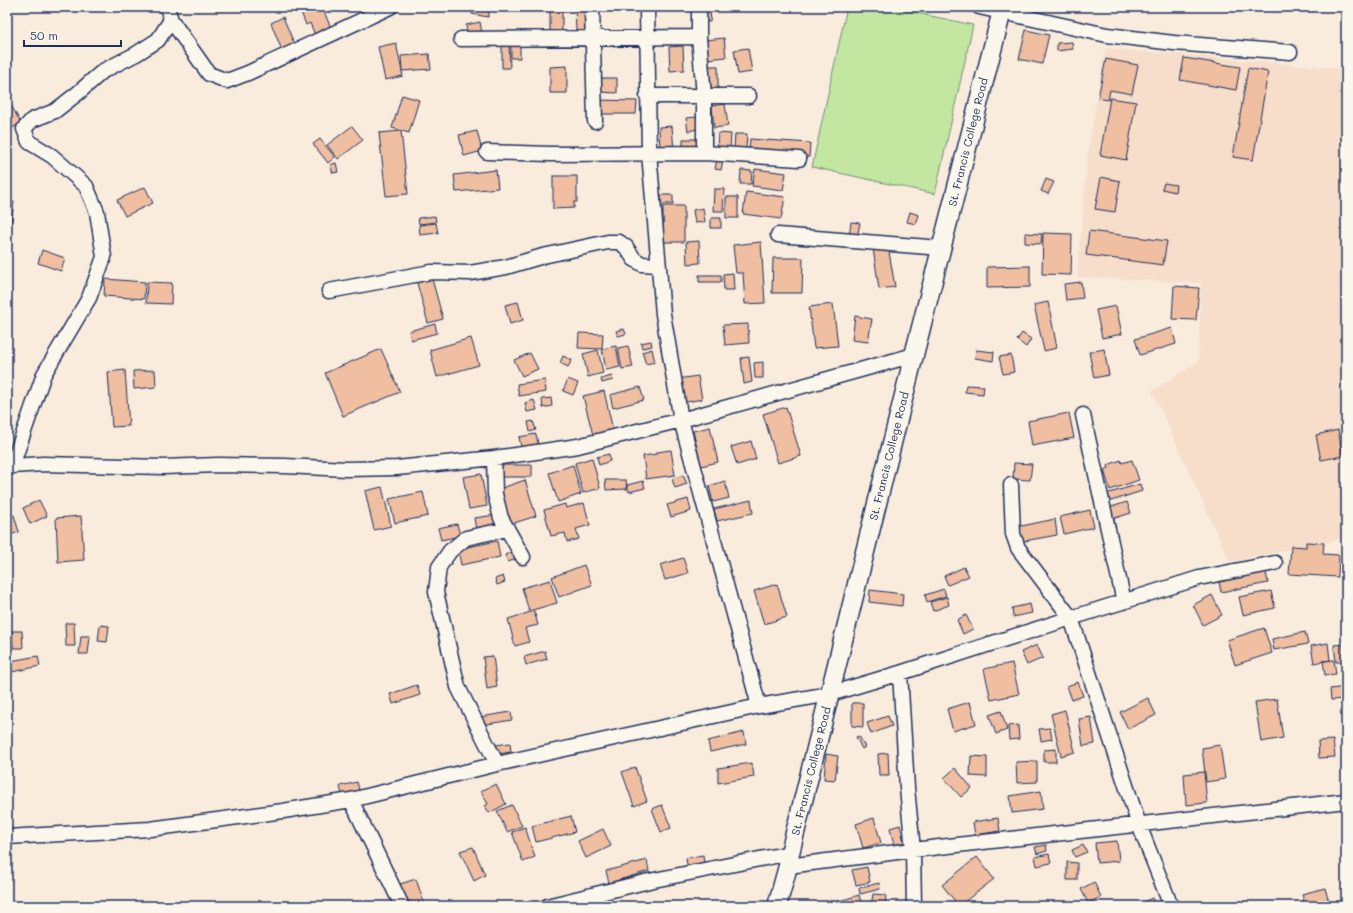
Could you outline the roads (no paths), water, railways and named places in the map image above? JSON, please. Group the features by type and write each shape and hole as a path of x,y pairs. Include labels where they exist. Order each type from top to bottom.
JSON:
{"main road":[{"name":"St. Francis College Road","path":"777,906 914,355 1003,9"}],"street":[{"path":"169,13 209,74 227,81 248,73 390,7"},
{"path":"592,7 595,121"},
{"path":"647,7 647,96 649,153 663,314 681,420 759,706"},
{"path":"699,7 699,37 704,96 704,154"},
{"path":"979,7 1003,9 1107,35 1174,43 1290,52"},
{"path":"169,13 158,40 136,54 103,71 78,93 55,110 32,120 24,129 29,142 52,156 86,186 97,212 104,257 89,298 44,374 10,468 43,464 163,467 218,465 285,466 354,469 397,468 494,458 578,446 681,420 914,355"},
{"path":"461,39 699,37"},
{"path":"647,96 749,96"},
{"path":"487,152 550,154 704,154 799,159"},
{"path":"778,235 941,248"},
{"path":"329,291 430,272 470,273 506,267 543,256 608,242 619,242 626,247 634,259 642,264 658,265"},
{"path":"1083,415 1124,602"},
{"path":"494,458 495,494 501,518 523,557"},
{"path":"1011,485 1013,534 1018,548 1070,618 1139,825 1171,906"},
{"path":"497,764 458,687 436,592 439,567 450,551 466,538 508,530"},
{"path":"7,837 150,829 351,800 497,764 759,706 830,694 900,674 1070,618 1199,578 1275,563"},
{"path":"900,674 907,788 913,850 914,906"},
{"path":"351,800 402,906"},
{"path":"547,906 649,881 789,860 913,850 1346,801"}]}
